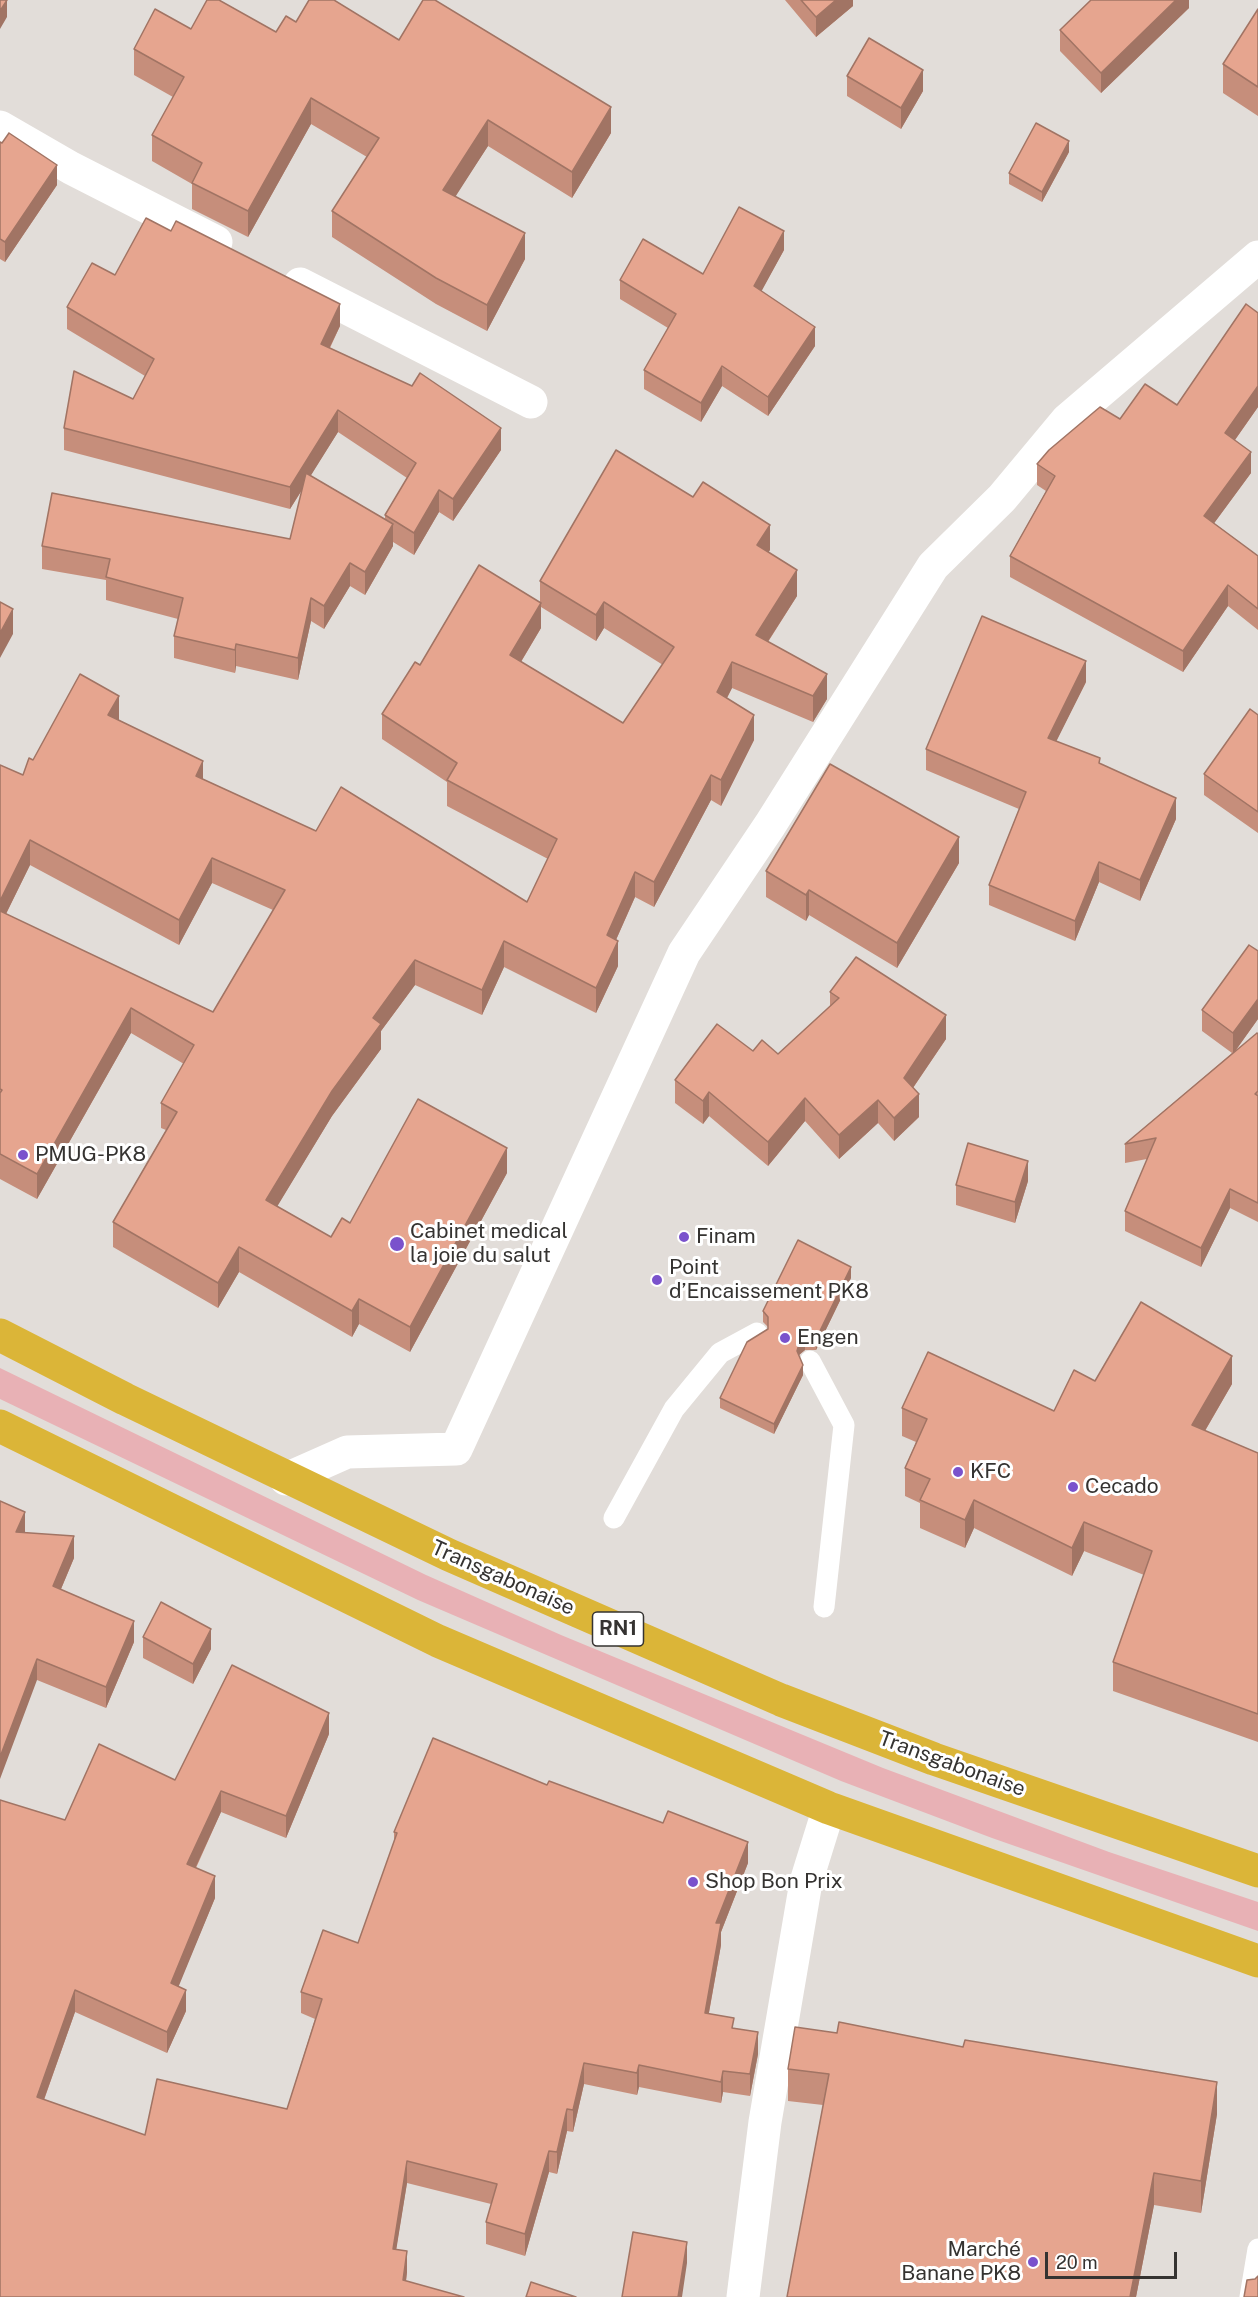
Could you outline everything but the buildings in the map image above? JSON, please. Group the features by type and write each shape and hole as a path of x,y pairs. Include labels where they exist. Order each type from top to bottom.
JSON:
{"highway":[{"name":"Transgabonaise","path":"0,1335 286,1479 460,1560 781,1700 934,1759 1258,1871"},
{"path":"0,1426 438,1641 829,1808 1258,1961"}],"street":[{"path":"0,127 71,168 238,253"},
{"path":"286,1479 347,1452 456,1449 684,953 771,825 933,566 1002,498 1067,420 1258,257"},
{"path":"269,269 531,402"},
{"path":"743,2297 765,2122 806,1882 829,1808"}],"lane":[{"path":"614,1518 674,1409 720,1353 757,1334"},
{"path":"810,1361 844,1425 824,1607"},
{"path":"1250,2297 1258,2249"}],"shaded area":[{"path":"0,1368 426,1575 561,1635 883,1768 1109,1852 1258,1902 1258,1931 992,1838 841,1781 418,1600 0,1399"}],"place":[{"name":"PMUG-PK8","path":"23,1155"},
{"name":"Finam","path":"684,1237"},
{"name":"Cabinet medical la joie du salut","path":"397,1244"},
{"name":"Point d’Encaissement PK8","path":"657,1280"},
{"name":"Engen","path":"785,1338"},
{"name":"KFC","path":"958,1472"},
{"name":"Cecado","path":"1073,1487"},
{"name":"Shop Bon Prix","path":"693,1882"},
{"name":"Marché Banane PK8","path":"1033,2262"}]}
